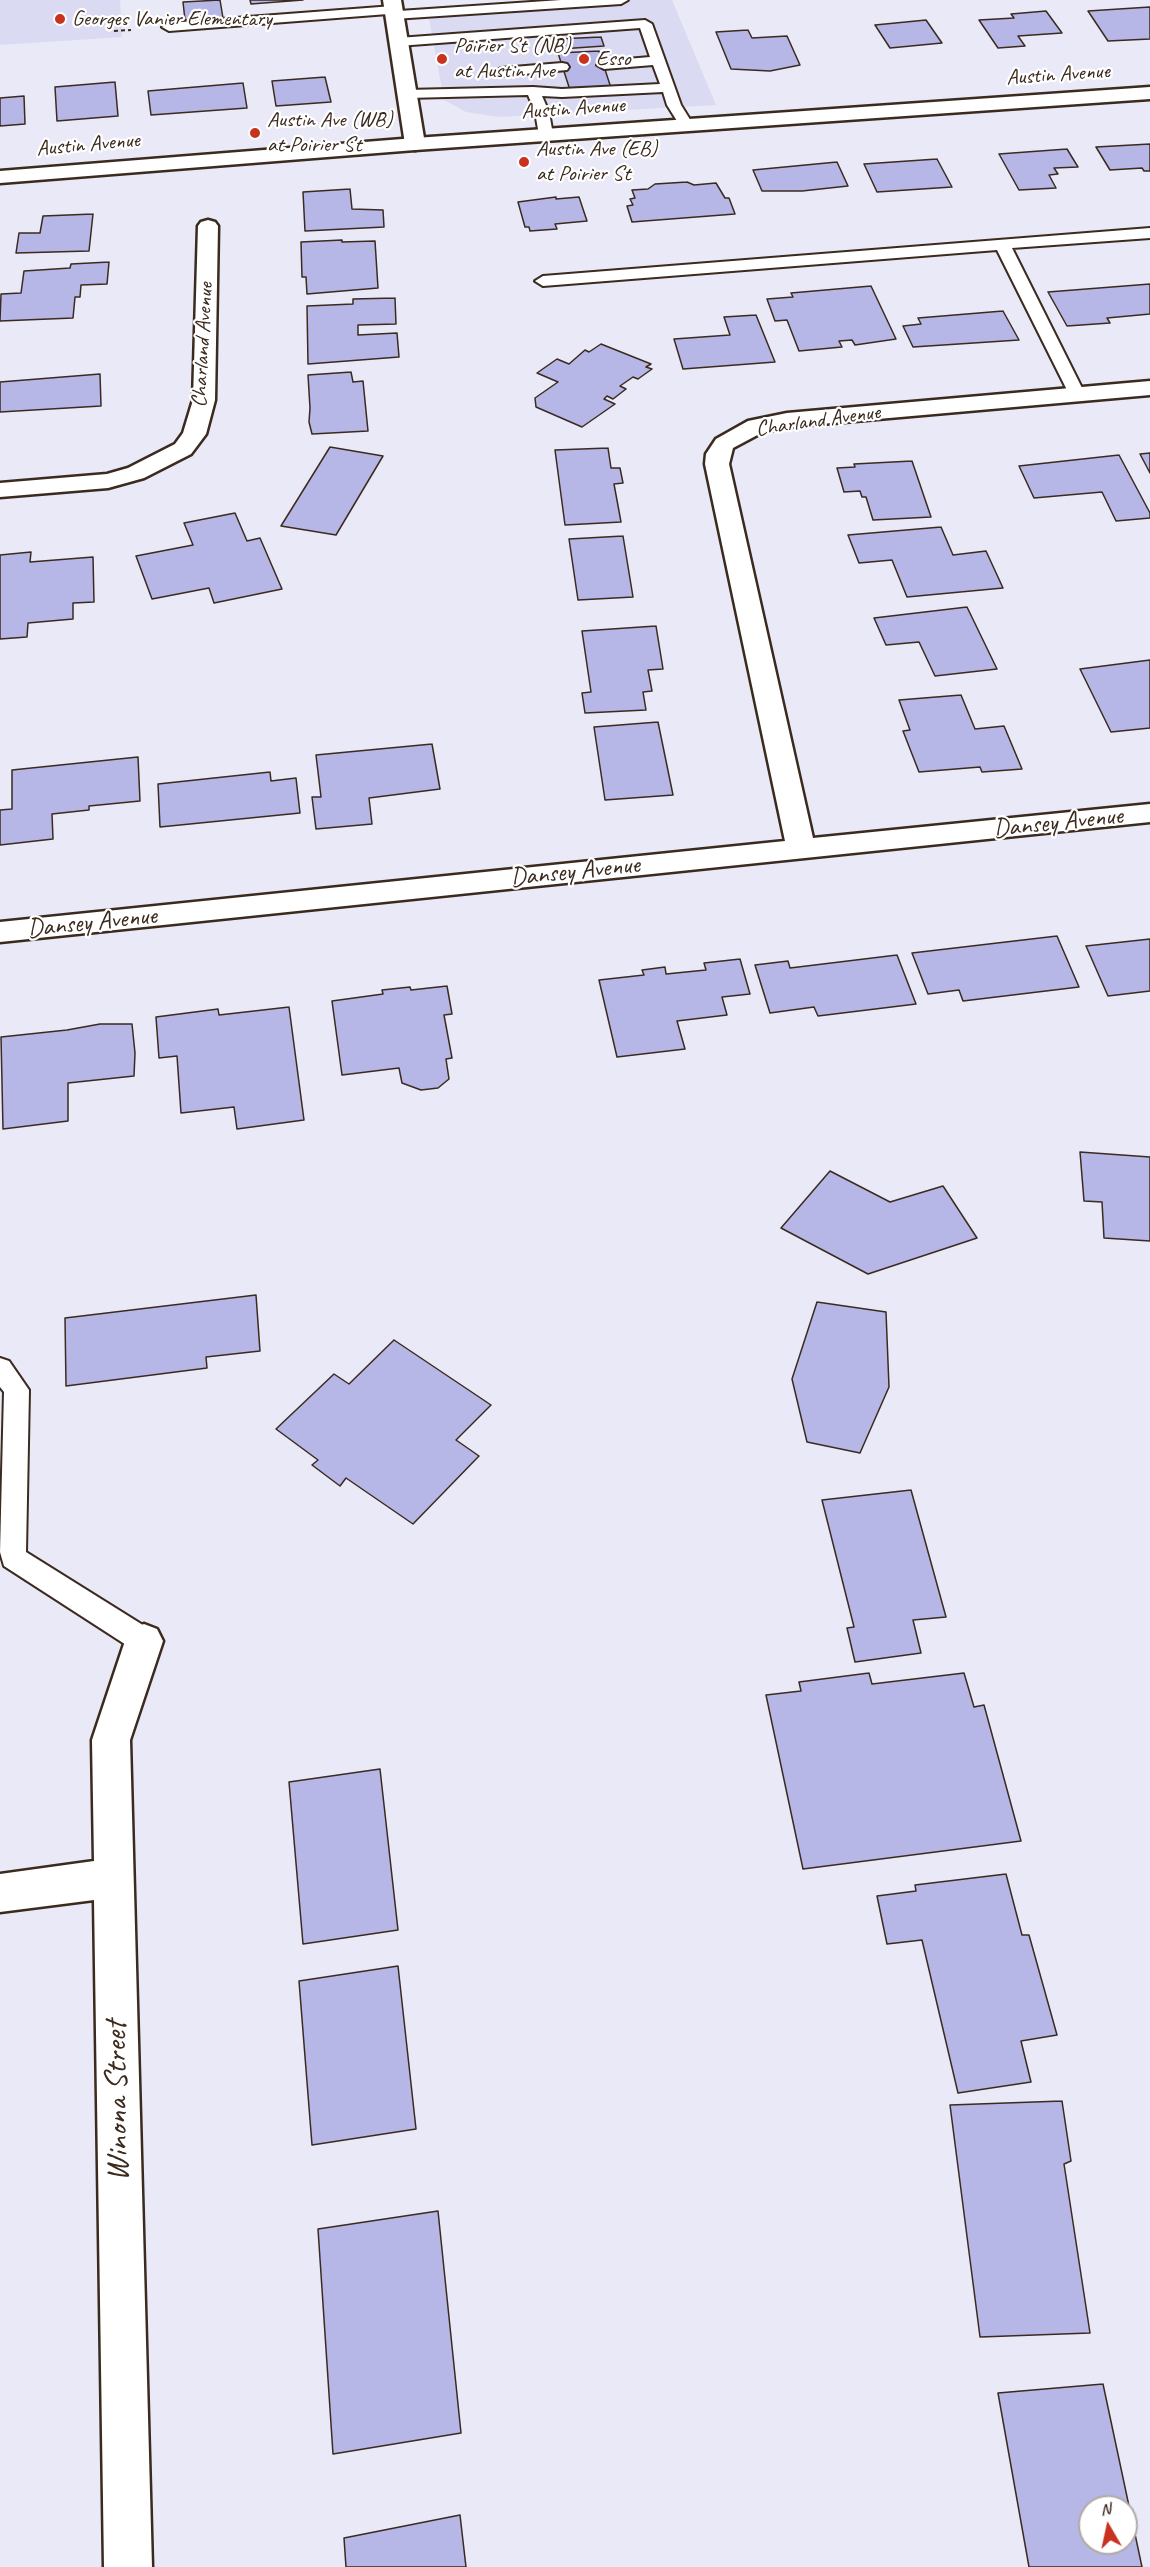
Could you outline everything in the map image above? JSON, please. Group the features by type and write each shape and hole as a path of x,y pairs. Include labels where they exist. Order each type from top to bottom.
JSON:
{"street":[{"path":"393,8 415,144"},
{"name":"Austin Avenue","path":"0,177 415,144 1150,93"},
{"name":"Charland Avenue","path":"0,490 108,481 136,473 183,449 194,434 204,400 208,226"},
{"name":"Charland Avenue","path":"801,849 717,464 718,454 724,444 756,426 787,420 1150,388"},
{"name":"Dansey Avenue","path":"0,932 1150,813"},
{"name":"Winona Street","path":"128,2567 111,1740 144,1641"},
{"path":"0,1893 114,1878"}],"lane":[{"path":"169,27 393,8 621,0"},
{"path":"398,42 645,24 674,105 687,126"},
{"path":"491,35 506,92"},
{"path":"604,65 658,61"},
{"path":"498,63 562,67"},
{"path":"407,94 533,91 562,93 669,88"},
{"path":"533,91 542,112 546,135"},
{"path":"543,281 1150,233"},
{"path":"1003,246 1077,394"},
{"path":"0,1368 17,1390 13,1558 144,1641"}],"shaded area":[{"name":"Georges Vanier Elementary","path":"0,0 120,0 122,37 0,45"},
{"path":"621,0 672,0 716,105 499,117 466,112 444,100 428,13"}],"building":[{"path":"220,0 223,18 185,20 183,2"},
{"path":"250,0 303,0 251,4"},
{"path":"1150,7 1150,39 1108,41 1088,11"},
{"path":"1046,11 1062,33 1018,36 1025,46 998,48 979,20 1014,18 1011,14"},
{"path":"926,20 942,43 890,48 875,25"},
{"path":"748,30 752,38 787,36 800,65 770,71 731,69 716,32"},
{"path":"601,37 604,46 560,49 557,39"},
{"path":"599,51 611,88 570,90 558,53"},
{"path":"325,77 331,102 276,106 272,81"},
{"path":"115,82 118,116 57,121 55,87"},
{"path":"243,83 247,108 151,115 148,91"},
{"path":"24,96 25,124 0,126 0,98"},
{"path":"1150,144 1150,171 1144,171 1142,168 1110,170 1096,147"},
{"path":"1067,149 1078,167 1054,168 1058,174 1049,175 1056,188 1019,190 999,154"},
{"path":"937,159 952,187 877,192 864,164"},
{"path":"837,162 848,186 802,191 762,191 753,170"},
{"path":"687,182 694,185 716,183 725,198 729,198 735,214 632,222 627,206 633,205 630,199 635,198 632,190 648,189 655,184"},
{"path":"350,189 352,209 383,210 384,227 305,231 303,192"},
{"path":"556,197 556,199 579,197 587,221 555,224 557,229 530,231 529,227 525,227 518,202"},
{"path":"93,214 89,251 16,253 19,233 40,233 43,216"},
{"path":"342,240 342,242 375,241 378,288 307,294 306,277 302,277 301,242"},
{"path":"109,262 107,284 81,285 80,297 75,297 73,318 0,321 1,294 21,293 24,271 70,268 71,264"},
{"path":"1150,284 1150,314 1107,318 1110,323 1067,326 1048,292"},
{"path":"871,286 896,339 855,345 852,340 839,341 842,347 799,351 787,320 775,321 767,299 793,297 791,293"},
{"path":"395,298 396,324 358,325 358,335 397,333 399,357 308,364 307,306 353,304 353,299"},
{"path":"1003,311 1019,340 913,347 903,326 921,324 918,318"},
{"path":"756,315 775,362 683,369 674,339 730,335 724,317"},
{"path":"601,344 651,364 646,367 652,369 638,379 633,377 620,386 626,389 613,399 607,396 604,399 615,404 582,427 536,407 535,398 558,382 537,373 557,359 569,364 585,350 589,352"},
{"path":"351,372 353,382 363,381 368,431 312,434 309,422 308,375"},
{"path":"100,374 101,406 0,412 0,382"},
{"path":"330,447 383,456 336,535 281,526"},
{"path":"608,448 611,468 620,468 623,483 614,484 621,522 565,525 555,450"},
{"path":"1150,453 1150,473 1140,454"},
{"path":"1119,455 1150,513 1150,518 1116,521 1102,492 1034,498 1019,466"},
{"path":"912,461 931,517 873,520 866,497 862,497 860,491 844,492 837,468 855,467 854,464"},
{"path":"235,513 247,541 260,538 282,589 214,603 209,588 152,599 136,556 193,545 184,523"},
{"path":"941,527 953,555 986,551 1003,588 907,597 892,560 859,563 848,535"},
{"path":"623,536 633,597 578,600 569,539"},
{"path":"31,552 30,562 93,557 94,602 73,603 73,619 28,623 27,637 0,639 0,555"},
{"path":"967,607 997,669 935,676 919,642 886,645 874,618"},
{"path":"656,626 663,669 648,670 652,691 643,692 646,710 585,713 582,693 591,692 582,631"},
{"path":"1150,660 1150,728 1111,732 1080,669"},
{"path":"961,695 975,729 1004,726 1022,769 982,772 980,767 919,772 903,731 910,730 899,700"},
{"path":"658,722 673,795 605,800 594,727"},
{"path":"432,744 440,789 369,798 372,824 316,829 312,797 321,797 316,755"},
{"path":"138,757 140,801 89,806 89,810 52,814 53,839 0,845 0,810 12,809 12,770"},
{"path":"270,772 271,781 296,778 300,813 160,827 158,784"},
{"path":"1057,936 1079,987 963,1001 959,990 928,994 912,953"},
{"path":"1150,939 1150,991 1108,996 1086,946"},
{"path":"897,955 916,1004 818,1016 814,1007 770,1013 755,965 788,961 790,968"},
{"path":"740,959 750,994 722,997 727,1015 677,1021 685,1049 617,1057 599,980 644,975 642,970 665,967 666,974 706,970 704,963"},
{"path":"447,986 452,1014 444,1015 452,1058 446,1059 449,1079 438,1088 421,1090 402,1083 399,1068 342,1075 332,1001 383,994 382,990"},
{"path":"289,1007 304,1120 237,1129 234,1107 181,1113 177,1056 159,1058 156,1017 218,1009 219,1015"},
{"path":"100,1024 132,1024 135,1053 134,1076 68,1083 68,1121 3,1129 1,1037"},
{"path":"1080,1152 1150,1157 1150,1241 1104,1238 1102,1202 1084,1201"},
{"path":"830,1171 890,1202 943,1186 977,1238 868,1274 781,1228"},
{"path":"256,1295 260,1351 206,1357 207,1368 66,1386 65,1318"},
{"path":"817,1302 886,1312 889,1387 860,1453 807,1442 792,1379"},
{"path":"394,1340 491,1405 456,1440 479,1456 413,1524 346,1478 340,1486 312,1465 318,1460 276,1429 334,1374 349,1384"},
{"path":"911,1490 946,1617 913,1620 921,1653 855,1662 847,1628 854,1627 822,1500"},
{"path":"869,1673 872,1684 964,1673 974,1707 984,1705 1021,1841 803,1869 766,1695 801,1691 799,1682"},
{"path":"380,1769 398,1930 303,1944 289,1782"},
{"path":"1006,1874 1022,1935 1029,1935 1057,2035 1021,2041 1031,2082 958,2093 922,1940 887,1944 877,1896 916,1891 915,1885"},
{"path":"398,1966 416,2129 312,2145 299,1981"},
{"path":"1062,2101 1071,2161 1064,2164 1090,2333 980,2337 950,2105"},
{"path":"438,2211 461,2433 333,2454 318,2229"},
{"path":"1103,2384 1127,2495 1078,2495 1078,2555 1138,2555 1138,2548 1142,2567 1029,2567 998,2393"},
{"path":"460,2515 466,2567 346,2567 344,2538"}],"place":[{"name":"Georges Vanier Elementary","path":"60,19"},
{"name":"Poirier St (NB) at Austin Ave","path":"442,59"},
{"name":"Esso","path":"584,59"},
{"name":"Austin Ave (WB) at Poirier St","path":"255,133"},
{"name":"Austin Ave (EB) at Poirier St","path":"524,162"}]}
